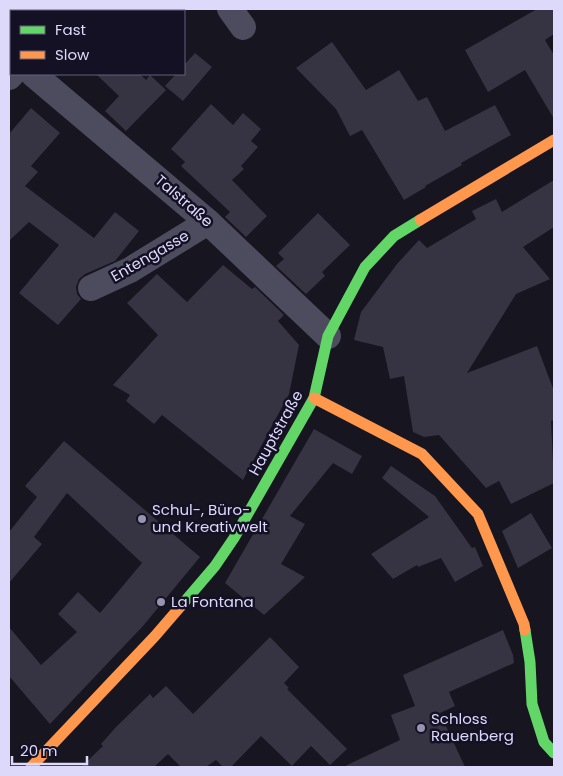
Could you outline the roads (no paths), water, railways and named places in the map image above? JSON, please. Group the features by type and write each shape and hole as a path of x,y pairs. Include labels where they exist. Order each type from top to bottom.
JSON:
{"street":[{"name":"Talstraße","path":"34,75 208,222 328,336"},
{"name":"Hauptstraße","path":"32,767 155,636 215,566 234,538 314,398 328,336 366,267 394,236 554,140"},
{"name":"Entengasse","path":"91,288 130,270 208,222"},
{"path":"314,398 422,454 478,514 524,624 530,662 532,704 544,742 554,753"}],"place":[{"name":"Schul-, Büro- und Kreativwelt","path":"142,519"},
{"name":"La Fontana","path":"161,602"},
{"name":"Schloss Rauenberg","path":"421,728"}]}
